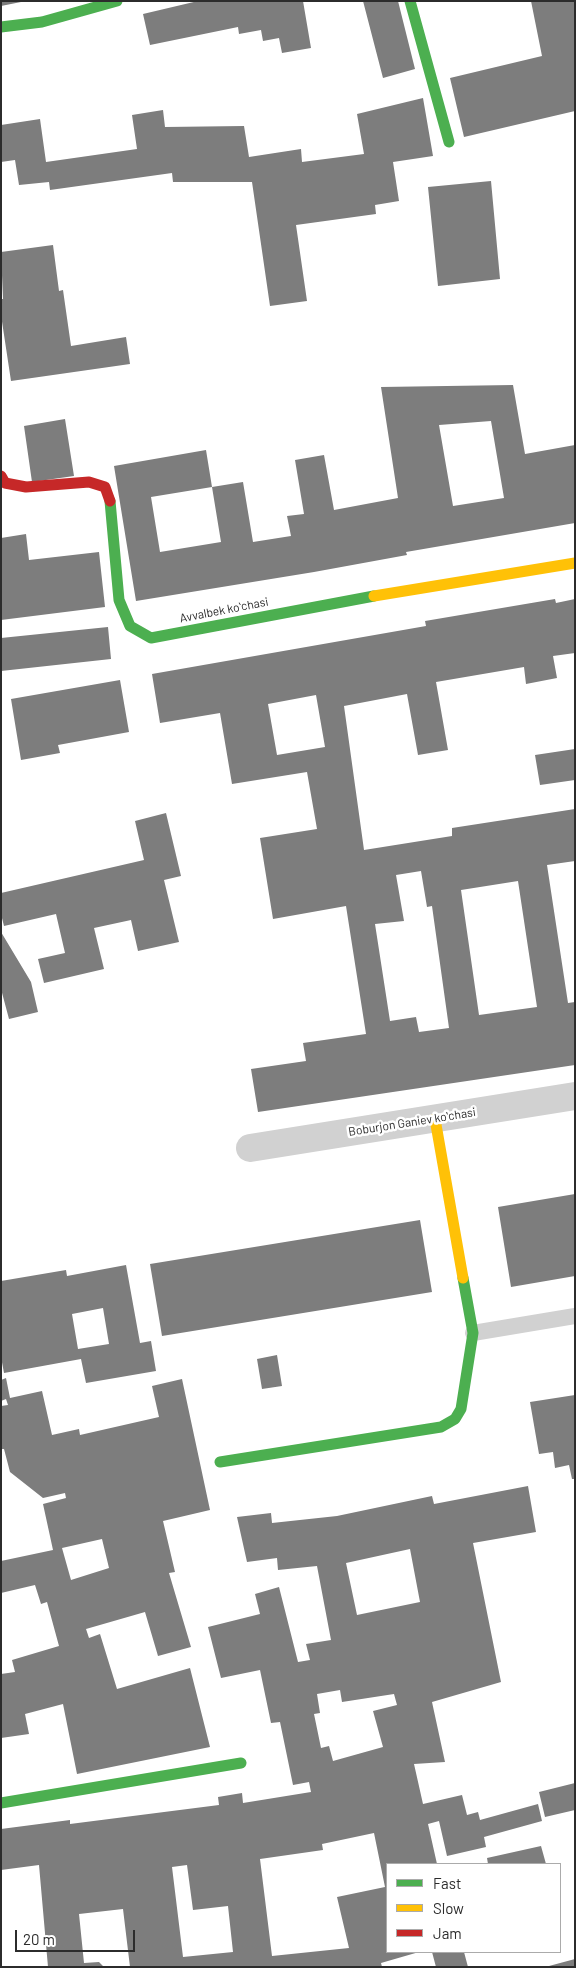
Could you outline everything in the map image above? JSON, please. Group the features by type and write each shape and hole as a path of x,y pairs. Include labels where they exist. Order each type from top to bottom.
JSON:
{"street":[{"path":"1,27 42,22 117,1"},
{"path":"410,1 448,142"},
{"name":"Avvalbek koʻchasi","path":"1,476 5,483 26,488 89,482 105,487 111,504 120,600 130,626 151,638 419,588 575,563"},
{"name":"Boburjon Ganiev koʻchasi","path":"250,1148 575,1096"},
{"path":"220,1462 441,1427 454,1419 460,1409 473,1334 435,1119"},
{"path":"1,1803 241,1763"}],"lane":[{"path":"473,1334 575,1316"}],"building":[{"path":"1,1 21,1 21,2 1,6"},
{"path":"198,1 303,1 311,48 282,53 279,38 263,41 261,30 239,34 238,27 150,45 143,14"},
{"path":"363,1 398,1 415,69 383,78"},
{"path":"531,1 575,1 575,111 464,137 450,78 542,56"},
{"path":"423,98 433,156 393,162 399,201 375,205 376,214 296,225 307,301 270,306 252,182 173,182 172,173 50,190 49,182 19,185 15,160 1,162 1,125 40,119 46,162 137,149 132,115 163,110 165,127 244,126 249,157 301,149 302,162 364,154 357,114"},
{"path":"491,181 500,279 438,286 428,187"},
{"path":"53,245 59,291 63,290 71,346 126,337 130,364 11,381 1,315 1,299 3,299 1,252"},
{"path":"513,385 525,454 575,445 575,523 406,552 407,555 314,572 136,601 114,466 206,450 212,487 243,482 253,542 291,536 287,516 304,514 295,460 324,455 334,510 398,498 381,387","holes":["491,421 504,498 453,506 439,425","212,487 221,542 160,552 151,497"]},
{"path":"65,419 74,476 32,482 24,426"},
{"path":"26,534 29,560 99,552 105,607 1,620 1,538"},
{"path":"555,599 556,603 575,599 575,653 553,656 557,678 526,684 524,667 436,682 448,750 418,755 407,694 344,706 364,850 452,836 452,828 575,809 575,861 547,865 568,1003 575,1002 575,1065 258,1112 251,1069 306,1061 303,1043 366,1034 346,906 273,919 260,838 317,829 307,772 232,784 220,713 160,723 152,674 426,626 425,621","holes":["316,695 325,747 277,755 268,704","421,871 427,907 432,906 449,1028 419,1032 416,1017 390,1021 375,924 404,921 396,875","518,881 537,1007 479,1015 461,890"]},
{"path":"108,627 111,659 1,671 1,638"},
{"path":"120,680 129,732 58,745 60,753 21,760 11,699"},
{"path":"575,749 575,780 540,785 535,755"},
{"path":"166,813 181,876 164,880 179,942 138,951 131,920 94,928 104,969 44,983 38,959 65,953 56,914 4,926 1,914 1,893 144,860 135,821"},
{"path":"1,932 31,982 38,1012 9,1019 1,989"},
{"path":"575,1194 575,1276 511,1287 498,1207"},
{"path":"420,1220 432,1292 162,1336 150,1264"},
{"path":"126,1265 140,1343 151,1341 156,1371 86,1383 81,1359 4,1373 1,1357 1,1281 66,1270 67,1276","holes":["103,1308 109,1344 78,1349 72,1314"]},
{"path":"277,1355 282,1386 262,1389 257,1359"},
{"path":"6,1378 10,1398 42,1391 52,1435 79,1429 80,1435 159,1417 152,1386 182,1379 210,1510 163,1521 175,1572 169,1573 191,1647 158,1656 145,1612 86,1629 89,1638 100,1634 117,1689 190,1668 210,1747 77,1774 63,1704 25,1714 29,1734 1,1738 1,1674 15,1672 12,1660 59,1646 47,1602 41,1604 35,1585 1,1593 1,1561 53,1550 43,1504 66,1498 65,1493 43,1498 10,1472 4,1449 1,1449 1,1406 8,1405 6,1399 1,1401 1,1380","holes":["102,1539 109,1568 71,1580 62,1548"]},
{"path":"575,1395 575,1479 572,1479 569,1465 555,1468 553,1452 539,1454 530,1402"},
{"path":"528,1486 536,1532 473,1543 501,1682 432,1702 445,1762 414,1764 423,1804 462,1795 467,1815 478,1812 480,1820 538,1804 542,1821 484,1837 486,1847 447,1856 439,1821 428,1824 437,1863 386,1863 386,1953 416,1953 381,1963 382,1967 130,1967 123,1909 79,1914 84,1963 99,1962 104,1967 48,1967 39,1865 1,1870 1,1829 70,1820 70,1824 219,1805 218,1797 242,1793 243,1803 311,1792 309,1782 293,1785 280,1722 271,1723 260,1670 221,1678 208,1627 260,1614 255,1594 279,1587 298,1662 310,1660 306,1644 331,1640 317,1566 278,1570 277,1558 247,1562 237,1517 271,1513 272,1523 337,1516 432,1496 434,1504","holes":["410,1549 420,1602 357,1615 346,1563","340,1690 342,1702 394,1694 397,1705 373,1711 383,1747 333,1761 329,1746 321,1748 314,1714 320,1713 317,1694","374,1833 385,1887 337,1897 349,1948 272,1956 260,1859 323,1850 322,1844","187,1865 193,1910 228,1906 233,1952 183,1957 172,1867"]},
{"path":"575,1783 575,1810 545,1817 539,1792"},
{"path":"541,1846 546,1863 488,1863 487,1858"},
{"path":"432,1953 464,1953 468,1967 436,1967"},
{"path":"575,1959 575,1967 549,1967 549,1966"}],"traffic: fast":[{"path":"1,27 42,22 117,1"},
{"path":"410,1 449,142"},
{"path":"110,501 119,600 130,626 151,638 374,596"},
{"path":"220,1462 441,1427 455,1419 461,1409 473,1333 463,1278"},
{"path":"1,1803 241,1763"}],"traffic: slow":[{"path":"374,596 575,563"},
{"path":"435,1119 463,1278"}],"traffic: jam":[{"path":"1,476 5,483 26,487 89,482 105,487 110,501"}]}
